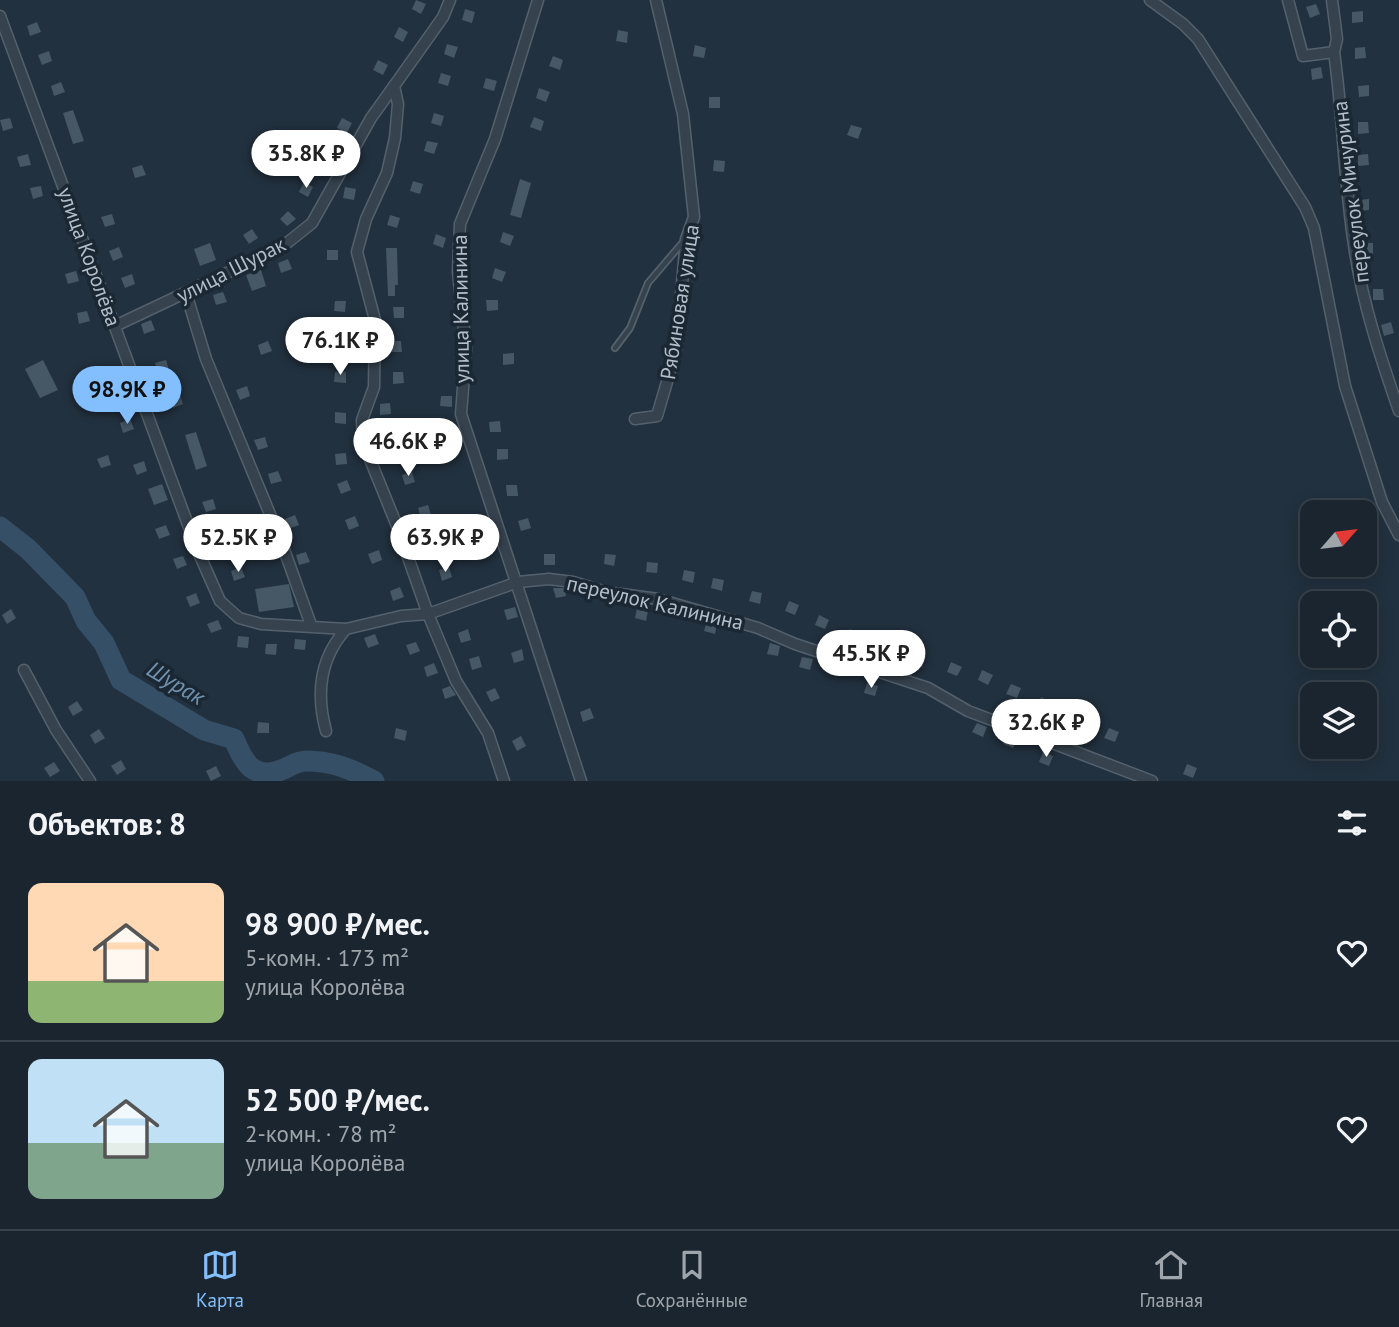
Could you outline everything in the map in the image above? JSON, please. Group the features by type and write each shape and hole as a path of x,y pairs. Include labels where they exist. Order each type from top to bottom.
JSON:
{"street":[{"name":"улица Шурак","path":"115,326 282,247 312,223 371,118 443,17 450,0"},
{"name":"улица Калинина","path":"538,0 495,139 460,224 458,272 466,349 461,414 517,582 572,762 581,781"},
{"name":"Рябиновая улица","path":"635,419 657,416 668,387 676,351 686,239 694,218 683,114 656,0"},
{"path":"1150,0 1184,24 1198,39 1305,207 1321,253 1345,386 1356,426 1381,502 1399,535"},
{"path":"1288,0 1303,56 1334,52"},
{"name":"переулок Мичурина","path":"1332,0 1337,39 1334,52 1344,122 1354,244 1371,329 1399,411"},
{"name":"улица Королёва","path":"0,16 197,549 220,601 239,618 261,624 346,629"},
{"path":"394,86 398,104 395,138 387,173 366,219 357,252 375,320 374,387 362,420 363,442 397,526 428,614 456,681 474,706 488,733 504,781"},
{"path":"186,293 206,359 281,541 311,625"},
{"name":"переулок Калинина","path":"428,614 517,582 548,579 573,582 606,592 658,599 726,617 928,688 968,711 1152,781"},
{"path":"326,731 320,681 334,642 346,629 428,614"},
{"path":"24,670 56,730 90,781"}],"lane":[{"path":"615,348 629,328 648,283 686,239"}],"building":[{"path":"416,0 426,4 421,14 412,9"},
{"path":"1316,4 1320,14 1310,18 1306,7"},
{"path":"465,9 475,12 472,23 462,20"},
{"path":"1363,11 1363,22 1352,23 1352,12"},
{"path":"37,22 41,32 30,36 27,26"},
{"path":"399,27 408,32 403,42 394,37"},
{"path":"618,30 628,32 627,43 616,41"},
{"path":"447,44 458,47 454,58 444,54"},
{"path":"695,45 706,48 704,58 693,56"},
{"path":"1365,47 1366,58 1355,59 1355,48"},
{"path":"49,51 52,61 42,65 38,55"},
{"path":"553,56 563,60 560,70 549,66"},
{"path":"378,60 388,65 383,75 373,70"},
{"path":"1321,67 1323,78 1312,80 1311,69"},
{"path":"441,73 451,76 448,86 438,83"},
{"path":"486,78 497,81 494,91 483,88"},
{"path":"61,82 65,92 54,96 51,86"},
{"path":"1369,85 1369,96 1359,97 1358,86"},
{"path":"539,88 550,92 546,102 536,98"},
{"path":"709,97 720,97 720,108 709,108"},
{"path":"73,110 84,141 73,144 63,113"},
{"path":"434,113 444,116 441,126 431,123"},
{"path":"534,117 544,121 541,131 530,127"},
{"path":"10,118 13,128 3,131 0,120"},
{"path":"342,118 352,123 347,133 337,128"},
{"path":"1358,122 1368,122 1369,133 1358,134"},
{"path":"851,125 862,128 858,139 847,135"},
{"path":"427,141 438,143 434,154 424,151"},
{"path":"316,150 325,154 320,164 311,159"},
{"path":"28,154 31,165 20,167 17,157"},
{"path":"1368,154 1369,165 1358,166 1358,155"},
{"path":"714,160 725,161 724,172 713,171"},
{"path":"142,165 146,175 135,178 132,168"},
{"path":"520,179 531,183 521,218 510,215"},
{"path":"413,181 423,184 420,194 410,191"},
{"path":"304,182 313,187 308,197 299,192"},
{"path":"41,186 43,196 33,199 30,188"},
{"path":"345,187 356,189 354,200 343,198"},
{"path":"1369,199 1369,210 1359,211 1358,200"},
{"path":"288,211 296,219 287,226 280,219"},
{"path":"112,214 115,224 105,227 101,217"},
{"path":"390,215 400,218 397,228 387,225"},
{"path":"252,229 258,238 249,244 243,235"},
{"path":"503,232 514,236 510,246 500,242"},
{"path":"436,234 446,238 443,248 433,244"},
{"path":"210,243 216,260 200,266 194,249"},
{"path":"1362,243 1373,243 1373,254 1363,254"},
{"path":"119,247 123,257 113,261 109,251"},
{"path":"386,248 397,248 398,285 395,285 395,296 388,296"},
{"path":"327,250 338,250 338,260 327,260"},
{"path":"288,259 292,269 281,273 278,263"},
{"path":"495,268 506,272 502,282 492,278"},
{"path":"261,270 266,286 252,291 246,275"},
{"path":"76,271 79,281 68,284 65,274"},
{"path":"132,274 135,284 125,288 121,278"},
{"path":"1373,289 1383,289 1384,300 1373,300"},
{"path":"223,292 227,302 216,305 213,295"},
{"path":"486,300 498,300 498,310 487,311"},
{"path":"335,301 346,301 345,312 334,311"},
{"path":"393,307 404,307 404,318 394,318"},
{"path":"87,311 90,321 79,324 77,313"},
{"path":"151,320 155,330 144,334 141,324"},
{"path":"1391,322 1394,333 1384,336 1381,325"},
{"path":"336,338 347,339 347,349 335,349"},
{"path":"268,341 272,351 261,355 258,345"},
{"path":"391,341 401,341 402,352 391,352"},
{"path":"514,353 514,364 503,365 503,354"},
{"path":"43,360 58,390 40,398 25,369"},
{"path":"166,360 169,370 159,373 155,363"},
{"path":"335,372 346,372 346,383 334,382"},
{"path":"393,372 403,372 404,383 393,384"},
{"path":"116,386 120,396 110,400 106,390"},
{"path":"247,386 250,396 240,400 236,390"},
{"path":"180,394 183,404 173,408 169,398"},
{"path":"441,396 452,396 452,407 440,406"},
{"path":"390,403 391,414 380,415 380,404"},
{"path":"335,412 346,413 346,424 335,423"},
{"path":"130,419 134,429 123,433 120,423"},
{"path":"500,421 501,432 490,432 489,422"},
{"path":"458,431 461,441 450,444 447,434"},
{"path":"196,432 207,466 196,470 185,435"},
{"path":"265,437 268,447 258,450 254,440"},
{"path":"396,437 406,437 407,448 396,448"},
{"path":"497,449 508,449 508,459 497,460"},
{"path":"346,453 347,464 336,465 335,454"},
{"path":"108,455 111,465 101,468 97,459"},
{"path":"144,461 147,471 137,475 133,465"},
{"path":"278,471 282,481 271,484 268,474"},
{"path":"412,472 415,482 405,485 402,475"},
{"path":"347,480 351,490 341,494 337,484"},
{"path":"162,484 168,500 154,505 148,489"},
{"path":"506,485 517,485 518,496 507,496"},
{"path":"213,499 216,509 206,512 202,502"},
{"path":"428,505 431,515 421,518 418,508"},
{"path":"295,515 299,525 288,529 285,519"},
{"path":"355,516 359,526 349,530 345,520"},
{"path":"528,518 531,528 521,531 518,521"},
{"path":"166,525 170,535 159,539 155,529"},
{"path":"487,525 489,535 479,538 476,528"},
{"path":"229,535 233,545 222,548 219,538"},
{"path":"438,538 441,549 431,552 428,541"},
{"path":"379,550 382,560 372,564 368,554"},
{"path":"306,552 310,562 299,565 296,555"},
{"path":"544,554 555,554 555,565 544,565"},
{"path":"605,554 616,555 614,566 604,564"},
{"path":"183,556 187,565 177,569 173,559"},
{"path":"647,562 658,563 657,573 646,572"},
{"path":"241,567 245,577 234,581 231,571"},
{"path":"449,567 452,577 442,581 439,570"},
{"path":"684,570 695,572 693,583 682,580"},
{"path":"713,578 724,580 722,591 711,588"},
{"path":"289,584 294,607 259,612 255,589"},
{"path":"400,587 404,597 393,601 390,591"},
{"path":"553,588 565,588 566,596 556,598"},
{"path":"752,591 762,593 760,604 749,601"},
{"path":"196,593 200,603 190,607 186,597"},
{"path":"789,601 799,605 795,615 785,611"},
{"path":"515,607 518,617 507,620 504,610"},
{"path":"637,608 648,611 646,621 635,618"},
{"path":"11,609 16,618 7,624 2,615"},
{"path":"819,615 829,620 825,629 815,625"},
{"path":"218,620 222,629 211,633 207,624"},
{"path":"707,621 717,624 715,634 704,631"},
{"path":"468,629 471,640 461,643 458,633"},
{"path":"850,629 860,634 856,643 845,639"},
{"path":"375,634 379,644 368,648 364,638"},
{"path":"238,636 249,637 248,648 237,647"},
{"path":"295,639 306,640 305,650 294,649"},
{"path":"416,642 420,651 410,655 406,645"},
{"path":"770,643 780,646 778,656 767,654"},
{"path":"266,644 277,644 276,655 265,654"},
{"path":"522,649 524,660 514,663 511,653"},
{"path":"916,653 926,657 922,667 912,663"},
{"path":"479,656 482,667 472,670 469,659"},
{"path":"802,657 813,659 810,670 799,667"},
{"path":"951,662 962,667 957,676 947,672"},
{"path":"434,663 438,673 427,677 424,667"},
{"path":"982,670 993,675 988,685 978,680"},
{"path":"867,683 878,686 875,696 864,693"},
{"path":"1011,684 1021,688 1017,698 1006,694"},
{"path":"450,686 456,695 445,699 442,689"},
{"path":"495,688 500,698 491,702 486,692"},
{"path":"1041,697 1051,702 1047,711 1037,707"},
{"path":"77,701 83,710 73,716 68,707"},
{"path":"590,708 594,718 583,722 580,712"},
{"path":"1075,710 1086,715 1082,724 1071,720"},
{"path":"258,722 269,723 269,733 257,733"},
{"path":"977,723 987,727 983,737 972,732"},
{"path":"396,728 407,731 405,741 394,738"},
{"path":"1109,728 1119,732 1115,742 1104,738"},
{"path":"99,729 105,738 95,744 90,735"},
{"path":"1007,734 1018,739 1013,748 1003,744"},
{"path":"521,736 526,746 517,751 512,741"},
{"path":"1043,752 1053,756 1049,766 1039,762"},
{"path":"121,760 126,769 117,775 111,766"},
{"path":"54,762 60,771 50,777 44,768"},
{"path":"1187,764 1197,768 1193,778 1183,774"},
{"path":"216,766 221,776 211,781 206,771"}],"waterway":[{"name":"Шурак","path":"0,527 28,549 75,597 86,621 104,643 121,680 204,730 234,739 245,761 256,771 271,773 299,762 316,761 342,766 374,781"}]}
